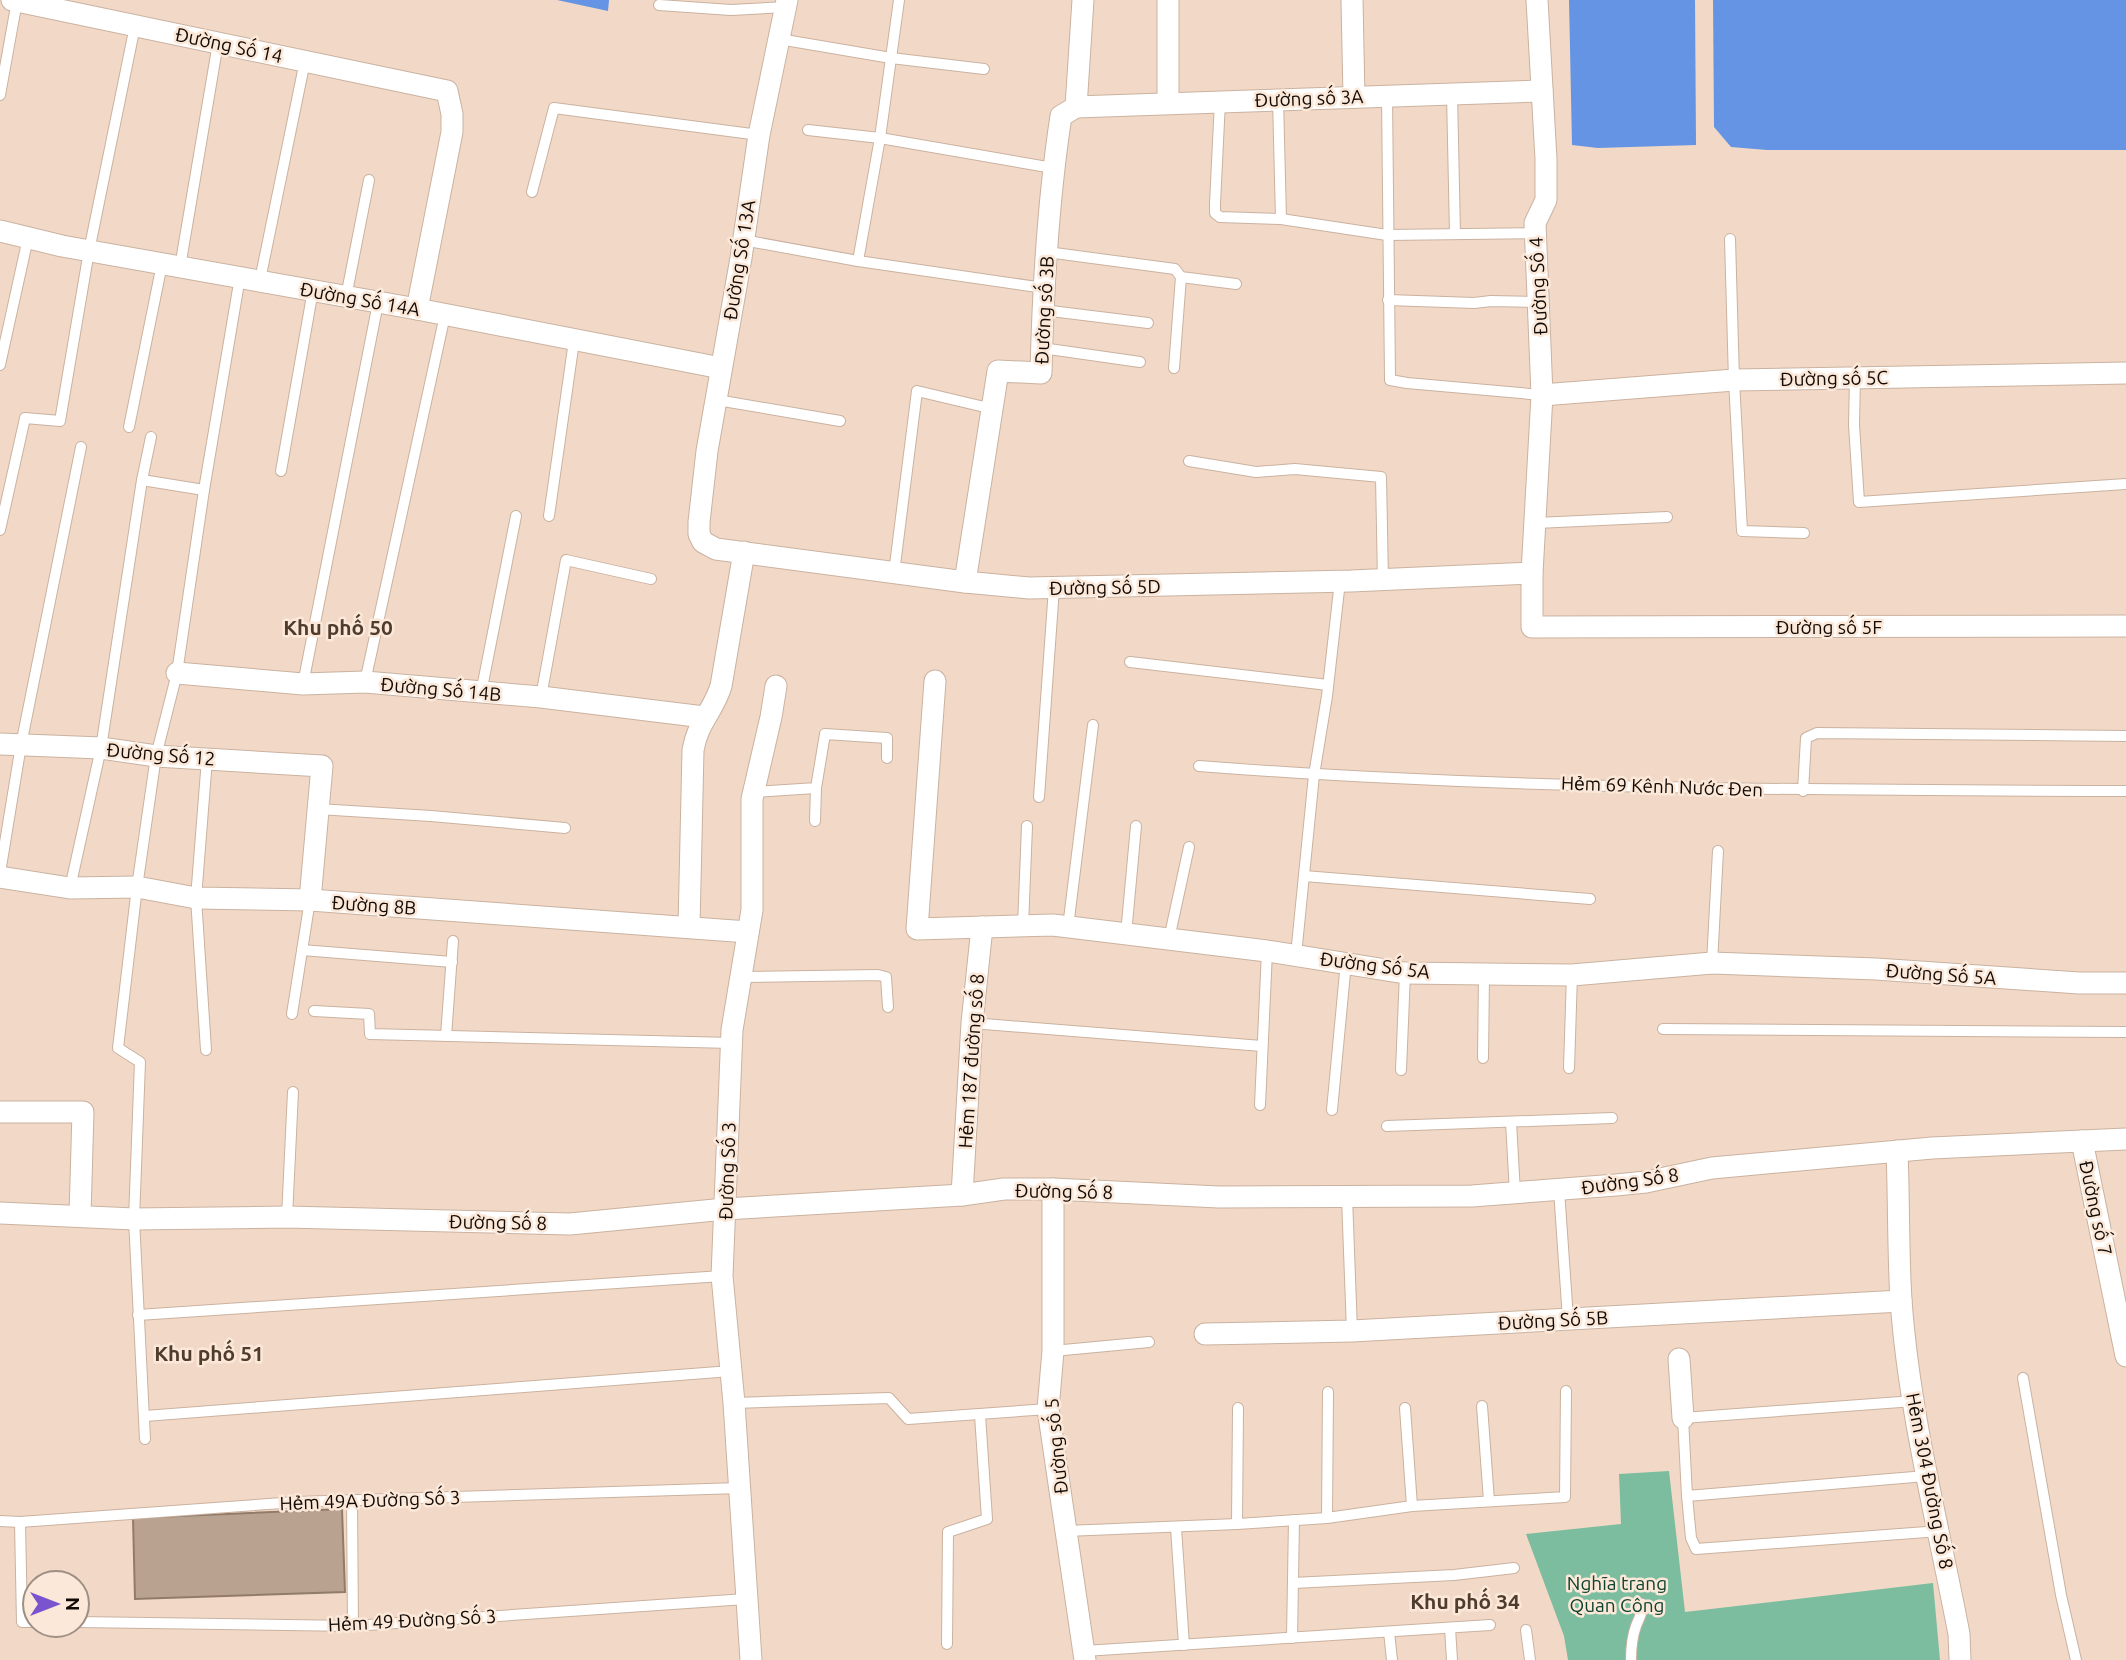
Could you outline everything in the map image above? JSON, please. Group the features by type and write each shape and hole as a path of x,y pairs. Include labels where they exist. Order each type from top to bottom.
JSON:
{"street":[{"path":"1076,107 1083,0"},
{"path":"1168,0 1168,103"},
{"path":"1352,0 1354,97"},
{"name":"Đường Số 4","path":"1532,573 1542,395 1535,223 1546,200 1537,0"},
{"name":"Đường Số 14","path":"14,1 447,91 452,114 452,132 417,309"},
{"name":"Đường Số 13A","path":"699,522 759,135 787,3"},
{"name":"Đường số 3A","path":"1076,107 1542,91"},
{"name":"Đường số 3B","path":"965,583 998,371 1041,373 1053,168 1061,116 1076,107"},
{"name":"Đường Số 14A","path":"0,231 89,251 417,309 721,368"},
{"name":"Đường số 5C","path":"1542,395 1734,380 2126,373"},
{"name":"Đường Số 5D","path":"699,522 699,534 704,542 716,549 965,583 1054,588 1340,582 1532,573"},
{"path":"689,928 693,750 696,733 715,704 721,686 744,552"},
{"name":"Đường số 5F","path":"1532,573 1532,627 2126,626"},
{"name":"Đường Số 14B","path":"177,673 303,684 365,682 541,697 704,717"},
{"name":"Đường Số 5A","path":"935,681 916,929 1068,927 1346,961 1405,972 1572,975 1712,962 1876,969 2079,983 2126,983"},
{"name":"Đường Số 3","path":"751,1660 734,1403 722,1276 732,1043 752,910 753,792 776,686"},
{"name":"Đường Số 12","path":"10,744 101,748 156,756 323,766 318,808"},
{"path":"310,900 318,808"},
{"name":"Đường 8B","path":"0,875 70,888 137,887 197,898 310,900 748,932"},
{"name":"Hẻm 187 đường số 8","path":"962,1195 972,1023 982,927"},
{"path":"0,1112 83,1112 80,1215"},
{"name":"Đường Số 8","path":"0,1213 134,1219 287,1217 570,1224 725,1209 962,1195 1004,1189 1219,1197 1472,1196 1646,1182 1712,1168 1897,1151 2126,1139"},
{"name":"Đường số 7","path":"2082,1142 2126,1356"},
{"path":"1897,1151 1901,1301"},
{"name":"Đường số 5","path":"1053,1189 1053,1350 1048,1409 1084,1656"},
{"name":"Đường Số 5B","path":"1205,1335 1352,1332 1901,1301"},
{"name":"Hẻm 304 Đường Số 8","path":"1901,1301 1926,1476 1940,1531 1959,1634 1960,1660"},
{"path":"1679,1359 1683,1418"}],"lane":[{"path":"858,261 880,138 899,0"},
{"path":"0,95 14,1"},
{"path":"659,5 731,10 787,3"},
{"path":"0,530 25,418 60,421 89,251 135,26"},
{"path":"779,39 891,58 984,69"},
{"path":"129,426 171,265 218,43"},
{"path":"145,1439 134,1219 140,1062 118,1048 156,756 177,673 204,490 250,279 305,61"},
{"path":"1452,94 1455,234"},
{"path":"1387,96 1390,380 1542,395"},
{"path":"1278,99 1281,219"},
{"path":"1220,101 1215,213 1220,217 1281,219 1387,235 1536,233"},
{"path":"532,192 554,108 759,135"},
{"path":"808,130 880,138 1053,168"},
{"path":"346,297 369,180"},
{"path":"0,365 28,238"},
{"path":"1730,239 1742,531 1804,533"},
{"path":"743,240 858,261 1044,288"},
{"path":"1047,252 1175,269 1181,277 1174,368"},
{"path":"1181,277 1236,284"},
{"path":"281,471 313,290"},
{"path":"1388,300 1539,302"},
{"path":"303,684 377,303"},
{"path":"1043,310 1148,323"},
{"path":"365,682 445,315"},
{"path":"550,516 574,341"},
{"path":"1042,348 1140,362"},
{"path":"1855,377 1854,425 1859,502 2126,484"},
{"path":"894,573 916,391 993,408"},
{"path":"717,400 839,421"},
{"path":"70,888 101,748 151,437"},
{"path":"0,875 10,744 81,447"},
{"path":"1189,461 1256,472 1296,469 1381,477 1383,580"},
{"path":"142,480 204,490"},
{"path":"481,693 516,516"},
{"path":"1536,523 1667,517"},
{"path":"541,697 566,560 651,579"},
{"path":"1296,956 1314,775 1340,582"},
{"path":"1039,797 1054,588"},
{"path":"1130,662 1328,685"},
{"path":"1068,927 1093,725"},
{"path":"1803,790 1806,738 1817,733 2126,736"},
{"path":"815,821 816,788 825,734 887,738 887,758"},
{"path":"206,1050 197,898 207,759"},
{"name":"Hẻm 69 Kênh Nước Đen","path":"1199,766 1314,775 1803,790 2126,791"},
{"path":"753,792 816,788"},
{"path":"318,808 565,828"},
{"path":"1023,926 1027,826"},
{"path":"1126,934 1136,826"},
{"path":"1169,939 1189,847"},
{"path":"1712,962 1718,851"},
{"path":"1304,876 1590,899"},
{"path":"292,1014 310,900"},
{"path":"446,1036 453,941"},
{"path":"302,950 452,962"},
{"path":"1260,1105 1268,951"},
{"path":"1332,1110 1346,961"},
{"path":"1401,1070 1405,972"},
{"path":"741,976 878,975 886,977 888,1007"},
{"path":"1483,1058 1484,975"},
{"path":"1569,1068 1572,975"},
{"path":"314,1011 369,1014 370,1034 732,1043"},
{"path":"972,1023 1262,1046"},
{"path":"1662,1029 2126,1032"},
{"path":"287,1217 293,1092"},
{"path":"1387,1126 1612,1118"},
{"path":"1511,1122 1515,1193"},
{"path":"1559,1190 1568,1319"},
{"path":"1348,1197 1352,1332"},
{"path":"138,1315 722,1276"},
{"path":"1053,1350 1149,1342"},
{"path":"145,1416 731,1371"},
{"path":"2023,1378 2061,1595 2076,1660"},
{"path":"1066,1531 1176,1528 1327,1518 1412,1506 1565,1497 1566,1391"},
{"path":"1327,1518 1328,1392"},
{"path":"734,1403 888,1398 908,1419 1048,1409"},
{"path":"1914,1401 1683,1418 1691,1538 1696,1549 1940,1531"},
{"path":"1482,1406 1489,1501"},
{"path":"1237,1524 1238,1408"},
{"path":"1405,1408 1412,1506"},
{"path":"947,1644 948,1532 987,1519 980,1415"},
{"path":"1687,1496 1926,1476"},
{"name":"Hẻm 49A Đường Số 3","path":"0,1521 20,1522 282,1503 740,1488"},
{"path":"352,1500 353,1626"},
{"path":"1292,1638 1294,1520"},
{"path":"20,1522 21,1572"},
{"path":"1176,1528 1184,1645"},
{"path":"1293,1583 1454,1575 1514,1568"},
{"name":"Hẻm 49 Đường Số 3","path":"91,1622 353,1626 746,1599"},
{"path":"1631,1660 1631,1646 1643,1611 1642,1604"},
{"path":"1084,1656 1184,1645 1490,1625"},
{"path":"1450,1628 1452,1660"},
{"path":"1526,1630 1530,1660"},
{"path":"1389,1632 1392,1660"}],"green space":[{"name":"Nghĩa trang Quan Công","path":"1669,1471 1685,1612 1933,1583 1940,1660 1568,1660 1564,1636 1526,1534 1621,1524 1619,1474"}],"water":[{"path":"557,0 609,0 608,11"},
{"path":"1569,0 1695,0 1696,145 1598,148 1572,145"},
{"path":"1713,0 2126,0 2126,150 1767,150 1731,147 1714,127"}],"building":[{"path":"342,1509 345,1592 135,1599 133,1518"}],"district":[{"name":"Khu phố 50","path":"338,627"},
{"name":"Khu phố 51","path":"209,1353"},
{"name":"Khu phố 34","path":"1465,1601"}]}
